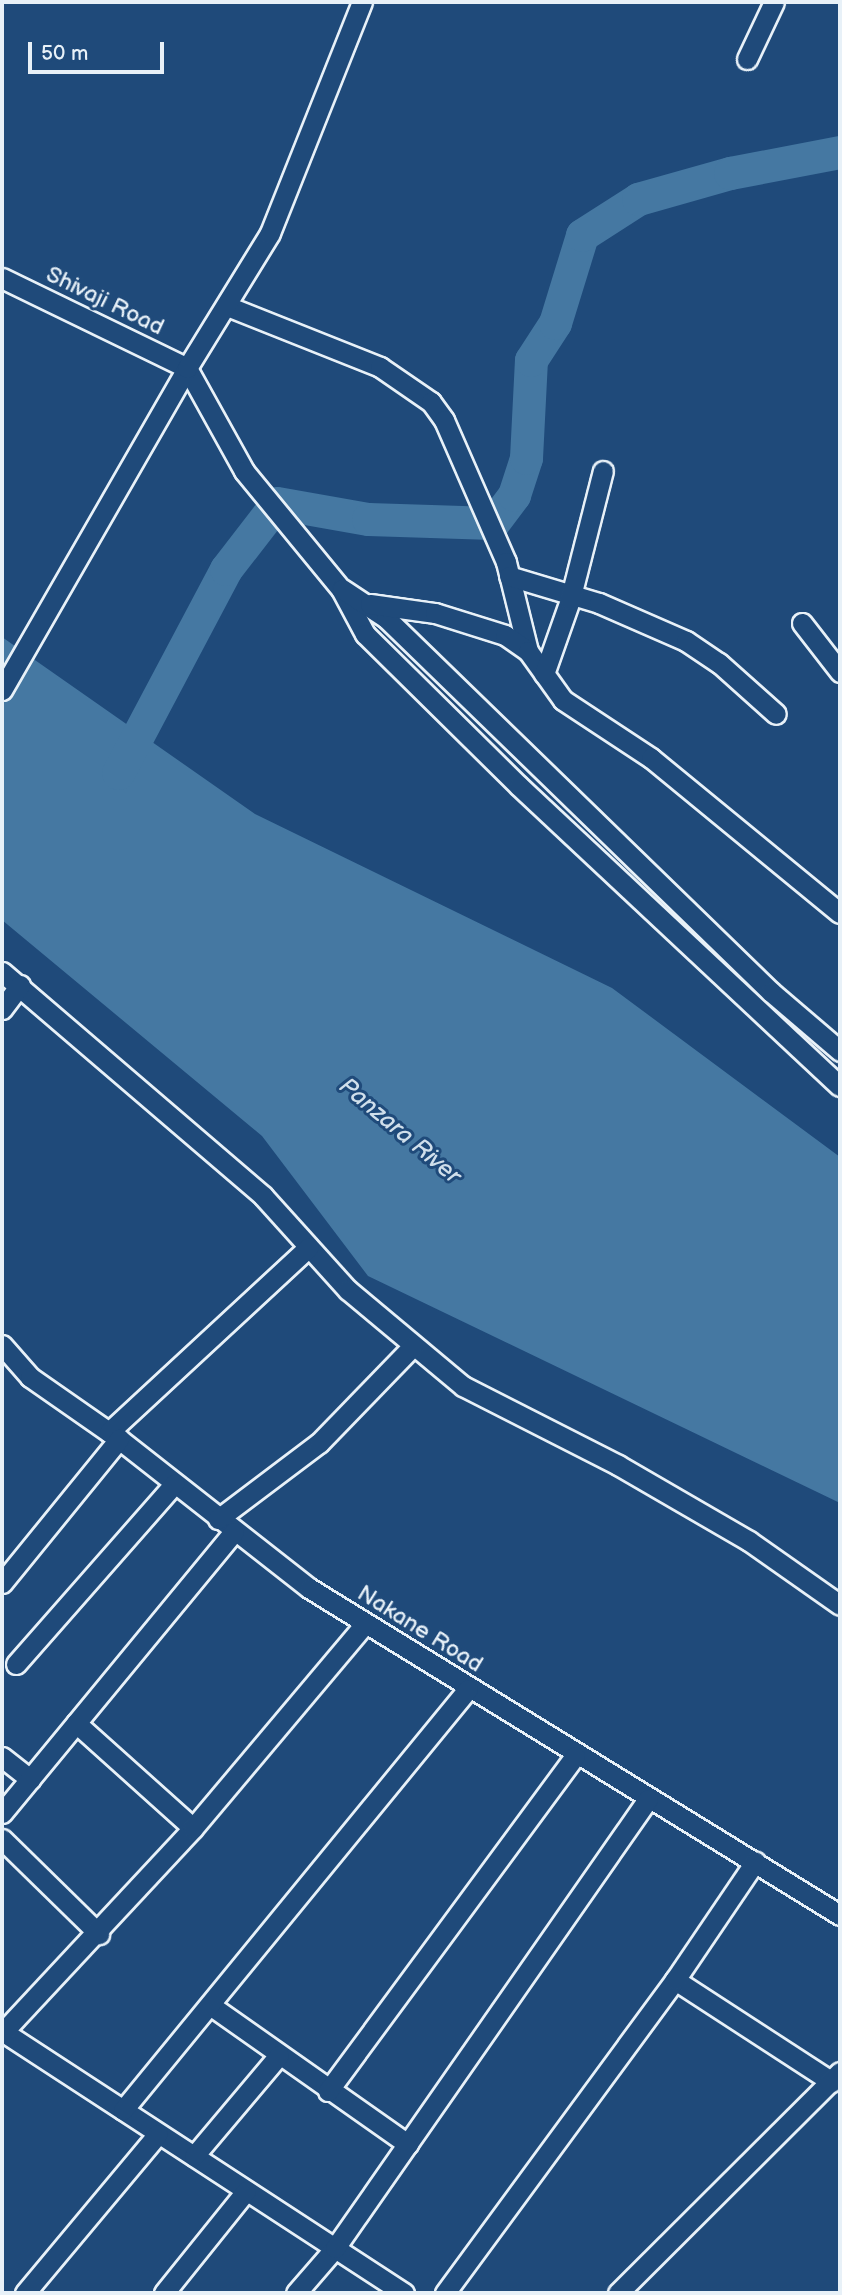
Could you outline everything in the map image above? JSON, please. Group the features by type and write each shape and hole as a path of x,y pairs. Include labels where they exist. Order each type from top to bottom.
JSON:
{"street":[{"path":"2,690 187,368 228,306 270,233 293,183 362,2"},
{"path":"747,59 774,2"},
{"name":"Shivaji Road","path":"2,278 187,368"},
{"path":"228,306 380,367 421,391 444,420 508,569 528,651 563,700 585,718 651,758 840,913"},
{"path":"187,368 244,471 341,589 375,644 519,786 840,1086"},
{"path":"544,674 572,594 603,471"},
{"path":"508,569 686,641 719,663 776,714"},
{"path":"341,589 369,604 771,992 840,1051"},
{"path":"369,604 477,623 528,651"},
{"path":"802,623 840,672"},
{"path":"2,972 263,1196 309,1247 412,1348 463,1386 562,1434 749,1541 840,1605"},
{"path":"2,1009 20,985"},
{"path":"2,1583 114,1436 309,1247"},
{"name":"Nakane Road","path":"2,1345 30,1377 114,1436 234,1532 365,1624 575,1756 840,1915"},
{"path":"218,1519 319,1443 412,1348"},
{"path":"16,1664 174,1484"},
{"path":"2,1813 234,1532"},
{"path":"365,1624 193,1828 99,1934 2,2032 404,2293"},
{"path":"123,2110 468,1689"},
{"path":"76,1723 193,1828"},
{"path":"328,2091 575,1756"},
{"path":"2,1757 30,1779"},
{"path":"296,2293 335,2248 648,1799"},
{"path":"2,1839 99,1934"},
{"path":"445,2293 675,1980 755,1862"},
{"path":"618,2293 836,2077 675,1980"},
{"path":"210,2005 328,2091 408,2144"},
{"path":"194,2156 279,2055"},
{"path":"25,2293 158,2134"},
{"path":"164,2293 246,2190"}],"water":[{"name":"Panzara River","path":"2,637 255,814 612,988 840,1157 840,1503 368,1276 262,1136 2,920"}],"waterway":[{"path":"118,773 226,569 277,503 368,519 493,523 514,495 526,458 531,360 555,323 582,235 638,199 730,173 840,152"}]}
